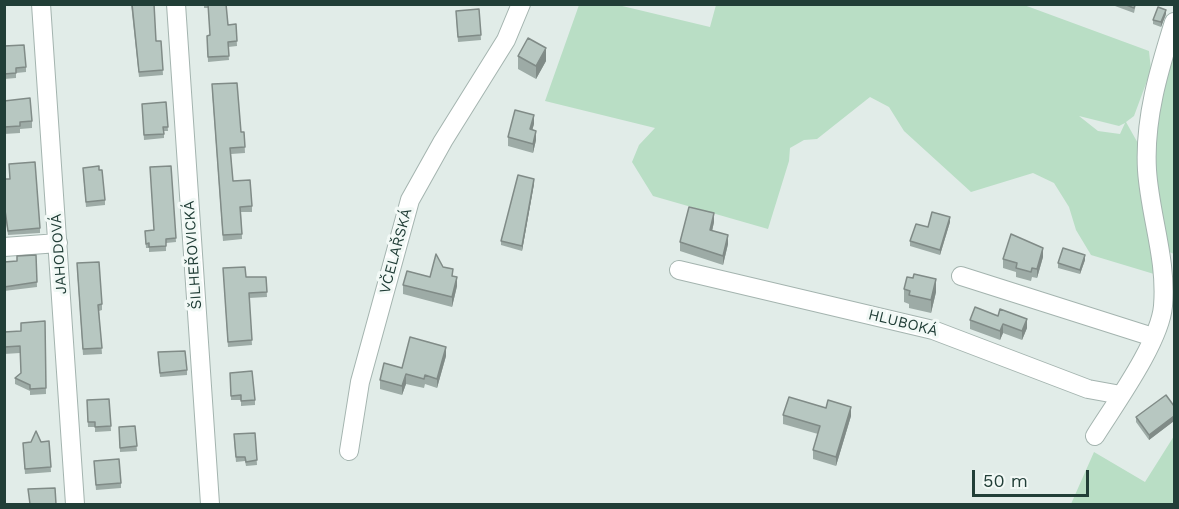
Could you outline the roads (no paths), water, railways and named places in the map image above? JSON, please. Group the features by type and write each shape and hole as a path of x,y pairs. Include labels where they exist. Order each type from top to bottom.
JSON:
{"street":[{"name":"JAHODOVÁ","path":"41,4 75,504"},
{"name":"ŠILHEŘOVICKÁ","path":"176,4 210,504"},
{"name":"VČELAŘSKÁ","path":"349,451 360,382 410,200 506,40 521,4"},
{"path":"1095,435 1121,395 1153,337 1164,308 1162,251 1147,170 1149,123 1158,71 1174,22"},
{"path":"4,247 58,243"},
{"name":"HLUBOKÁ","path":"679,270 933,330 1088,389 1121,395"},
{"path":"961,276 1153,337"}]}
